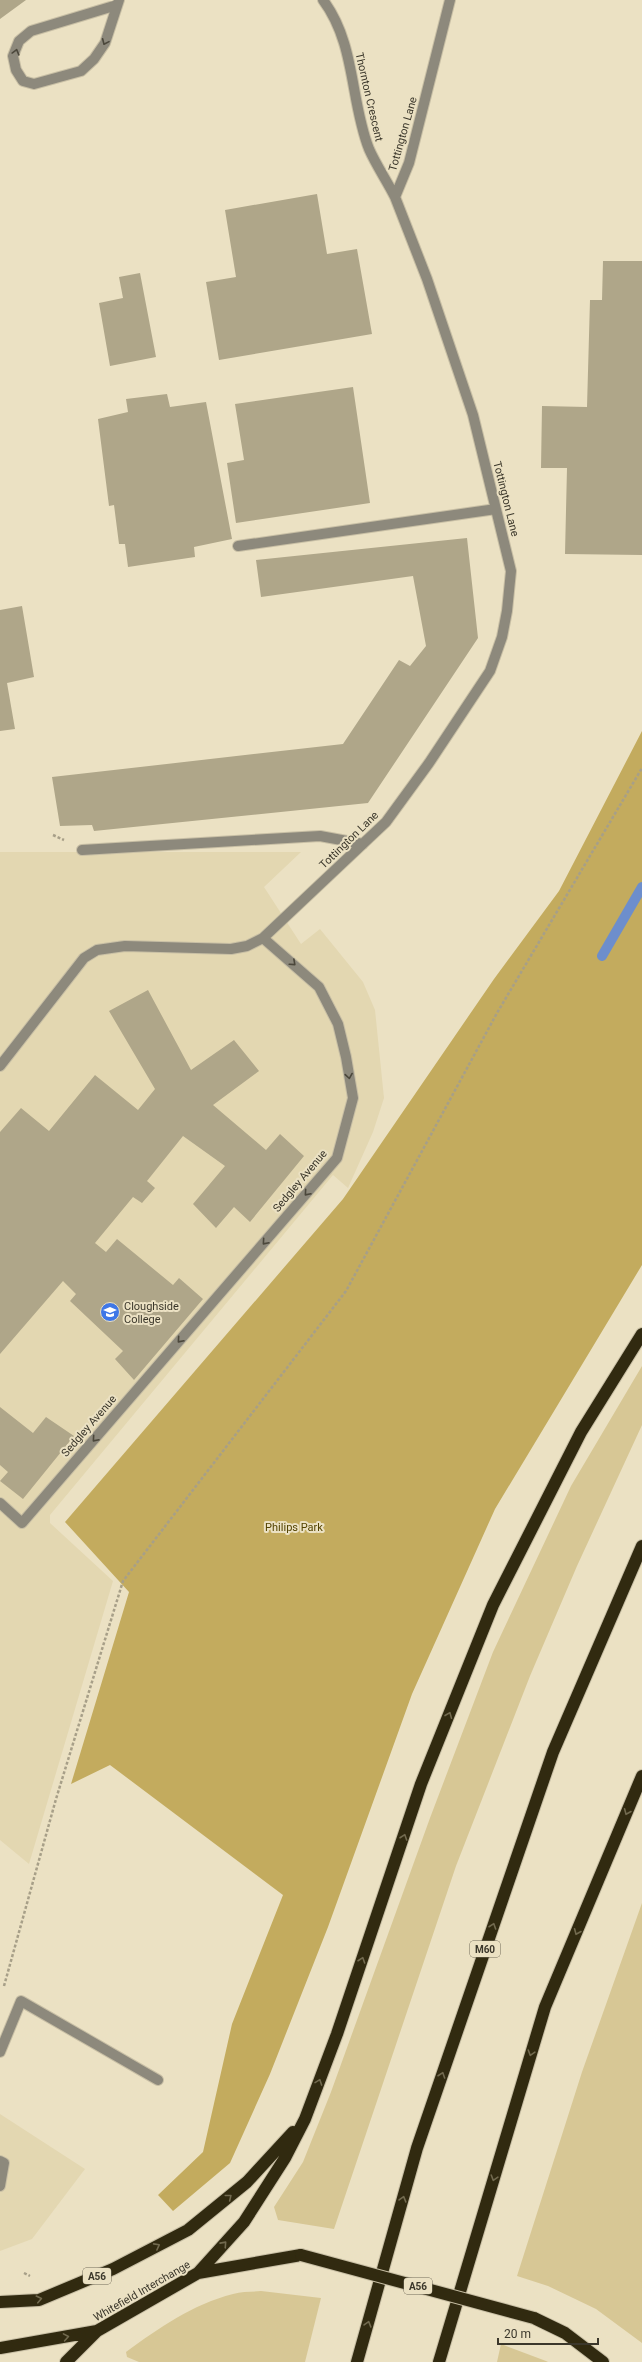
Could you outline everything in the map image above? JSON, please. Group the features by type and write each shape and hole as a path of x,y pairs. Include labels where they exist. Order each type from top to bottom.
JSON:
{"highway":[{"path":"198,2273 244,2222 285,2158 305,2119 337,2034 421,1784 493,1605 581,1432 642,1334"},
{"name":"M60","path":"357,2362 417,2148 553,1752 642,1546"},
{"path":"439,2362 545,2008 642,1776"},
{"name":"A56","path":"0,2302 39,2300 113,2269 188,2230 247,2182 305,2119"},
{"name":"Whitefield Interchange","path":"66,2362 97,2331 198,2273 301,2255 534,2318 565,2333 603,2362"},
{"name":"A56","path":"0,2348 97,2331"}],"street":[{"name":"Thornton Crescent","path":"324,0 333,13 350,64 369,148 395,197"},
{"name":"Tottington Lane","path":"263,938 386,822 433,757 490,671 502,637 511,571 496,508 473,415 455,359 395,197 409,163 450,0"},
{"path":"118,2 105,43 94,59 81,71 34,84 23,80 16,70 13,56 19,41 31,31 118,2"},
{"path":"238,546 496,508"},
{"path":"82,850 320,836 363,844"},
{"path":"0,1066 84,958 97,950 126,946 231,949 247,946 263,938"},
{"name":"Sedgley Avenue","path":"0,1503 22,1523 337,1158 353,1098 338,1024 319,987 263,938"},
{"path":"0,2052 21,2000 158,2080"},
{"path":"0,2161 4,2163 0,2186"}],"path":[{"path":"2,1993 56,1798 123,1581 346,1291 497,1014 642,768"}],"shaded area":[{"name":"Cloughside College","path":"0,852 301,852 264,887 301,944 320,929 363,982 375,1010 384,1098 373,1132 348,1188 333,1175 50,1515 50,1523 113,1581 29,1864 0,1840"},
{"path":"642,1366 642,1425 577,1566 530,1676 456,1866 334,2229 278,2220 274,2207 303,2162 331,2092 430,1818 493,1652 571,1486"},
{"path":"642,1903 642,2343 596,2309 548,2286 517,2276 582,2072"},
{"path":"0,2114 85,2169 32,2239 0,2251"},
{"path":"261,2291 321,2298 305,2362 139,2362 127,2357 126,2352 151,2334 190,2310 218,2298 236,2293"},
{"path":"501,2344 546,2361 548,2362 497,2362"}],"green space":[{"name":"Philips Park","path":"642,731 642,1265 495,1509 412,1694 328,1927 270,2074 230,2163 173,2211 158,2195 203,2152 232,2024 283,1895 110,1765 71,1784 129,1592 65,1522 343,1199 494,979 559,891"}],"building":[{"path":"0,0 26,0 0,19"},
{"path":"317,194 327,254 357,249 372,334 219,360 206,282 236,277 225,210"},
{"path":"603,261 642,261 642,555 565,554 567,468 541,468 542,406 587,407 590,300 602,300"},
{"path":"140,273 156,357 110,366 99,303 123,298 119,277"},
{"path":"353,387 370,503 236,523 227,463 244,460 235,404"},
{"path":"167,394 170,407 206,402 232,539 194,547 195,557 128,567 125,544 119,544 114,505 109,506 98,419 128,412 126,399"},
{"path":"467,538 478,638 368,803 94,831 92,825 60,826 52,777 343,744 399,660 410,666 426,646 413,576 261,597 256,560"},
{"path":"22,606 34,677 7,683 15,729 0,731 0,610"},
{"path":"148,990 191,1070 234,1040 259,1071 213,1105 266,1150 280,1134 304,1156 250,1222 234,1207 216,1228 193,1204 225,1166 183,1136 147,1181 155,1188 142,1203 133,1197 95,1243 106,1252 117,1239 173,1285 179,1278 203,1299 134,1380 115,1359 123,1351 70,1301 76,1294 63,1281 0,1354 0,1132 21,1108 49,1131 95,1075 138,1110 155,1089 109,1011"},
{"path":"0,1407 33,1433 46,1417 74,1436 23,1499 0,1481 8,1472 0,1465"}],"waterway":[{"path":"602,956 642,887"}],"place":[{"name":"Cloughside College","path":"110,1312"}]}
